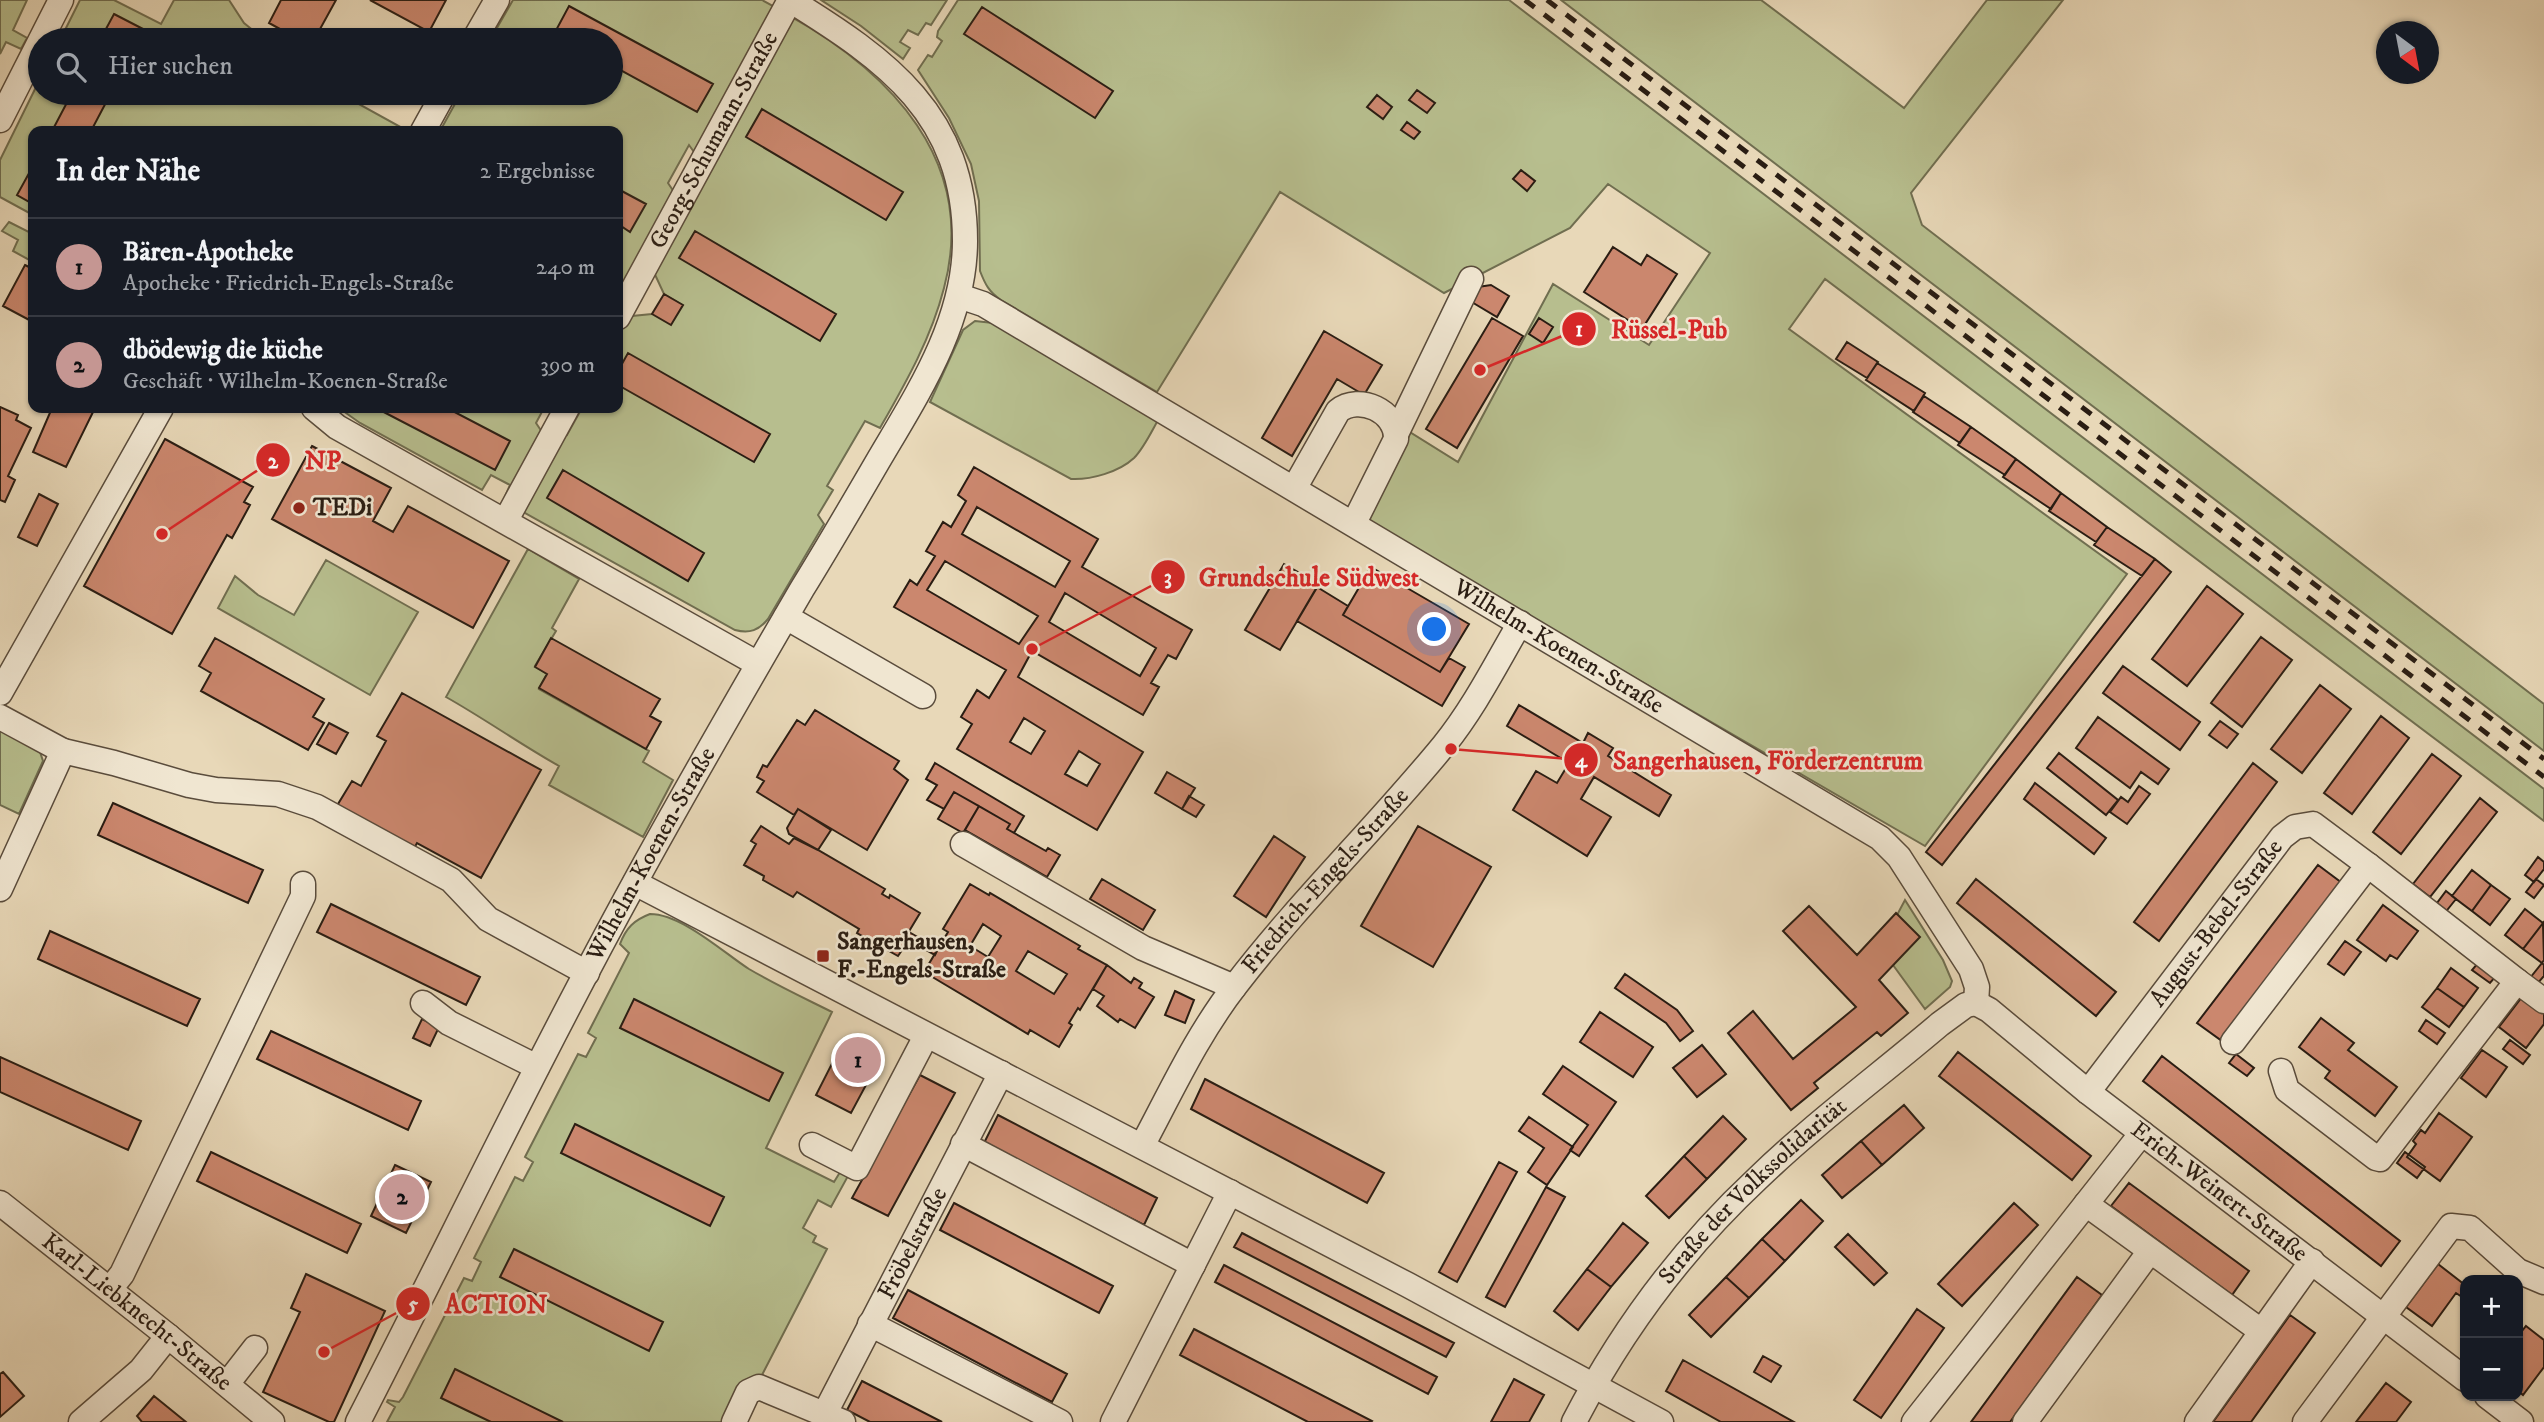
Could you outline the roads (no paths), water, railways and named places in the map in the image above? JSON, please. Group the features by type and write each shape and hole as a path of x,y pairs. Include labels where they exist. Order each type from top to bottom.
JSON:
{"street":[{"path":"47,28 61,0"},
{"path":"481,28 496,0"},
{"name":"Wilhelm-Koenen-Straße","path":"358,1422 537,1067 635,883 758,664 913,401 945,335 959,296 964,256 962,198 953,163 938,129 916,97 885,65 851,38 790,0"},
{"name":"Georg-Schumann-Straße","path":"623,308 790,0"},
{"path":"0,120 28,65"},
{"path":"426,126 437,105"},
{"path":"1354,523 1392,449 1396,434 1471,279"},
{"name":"Wilhelm-Koenen-Straße","path":"959,296 983,304 1294,487 1885,842 1899,857 1971,969 1978,986 1976,1003"},
{"path":"1294,487 1333,418 1347,405 1364,404 1380,411 1391,420 1396,434"},
{"path":"320,413 337,427 758,664"},
{"path":"506,520 564,413"},
{"path":"0,693 157,414"},
{"path":"786,617 923,696"},
{"name":"Friedrich-Engels-Straße","path":"1142,1146 1198,1040 1234,987 1445,744 1469,710 1520,623"},
{"path":"0,717 63,751 189,785 216,790 278,794 317,807 452,880 488,919 587,973"},
{"path":"0,889 63,751"},
{"name":"August-Bebel-Straße","path":"2088,1092 2286,833 2295,827 2313,824 2544,1001"},
{"path":"963,844 1143,948 1234,987"},
{"path":"2233,1042 2368,865"},
{"path":"635,883 1230,1192 1661,1422"},
{"path":"110,1289 122,1274 220,1071 303,896 303,884"},
{"path":"2281,1071 2287,1090 2380,1159 2517,981"},
{"path":"423,1003 447,1022 537,1067"},
{"name":"Erich-Weinert-Straße","path":"1976,1003 1989,1010 2141,1133 2460,1375"},
{"name":"Straße der Volkssolidarität","path":"1574,1422 1628,1328 1671,1273 1758,1178 1940,1024 1966,1005 1976,1003"},
{"path":"812,1145 857,1168 926,1036"},
{"name":"Fröbelstraße","path":"734,1422 748,1392 760,1387 834,1418 870,1324 1001,1073"},
{"path":"1914,1422 2141,1133"},
{"path":"962,1144 1193,1265"},
{"path":"1113,1422 1230,1192"},
{"name":"Karl-Liebknecht-Straße","path":"0,1203 272,1422"},
{"path":"2086,1204 2262,1331"},
{"path":"2305,1422 2382,1315 2451,1226 2470,1228 2518,1272 2544,1282"},
{"path":"2025,1422 2150,1251"},
{"path":"2197,1422 2312,1261"},
{"path":"870,1324 1060,1422"},
{"path":"81,1422 141,1370 168,1336"},
{"path":"227,1384 255,1349"},
{"path":"2494,1401 2521,1422"}],"railway":[{"path":"1525,0 2544,777"},
{"path":"1547,0 2544,759"}],"place":[{"name":"Rüssel-Pub","path":"1480,370"},
{"name":"TEDi","path":"299,508"},
{"name":"NP","path":"162,534"},
{"name":"Grundschule Südwest","path":"1032,649"},
{"name":"Sangerhausen, Förderzentrum","path":"1451,749"},
{"name":"Sangerhausen, F.-Engels-Straße","path":"823,956"},
{"name":"Bären-Apotheke","path":"858,1060"},
{"name":"dbödewig die küche","path":"402,1197"},
{"name":"ACTION","path":"324,1352"}]}
